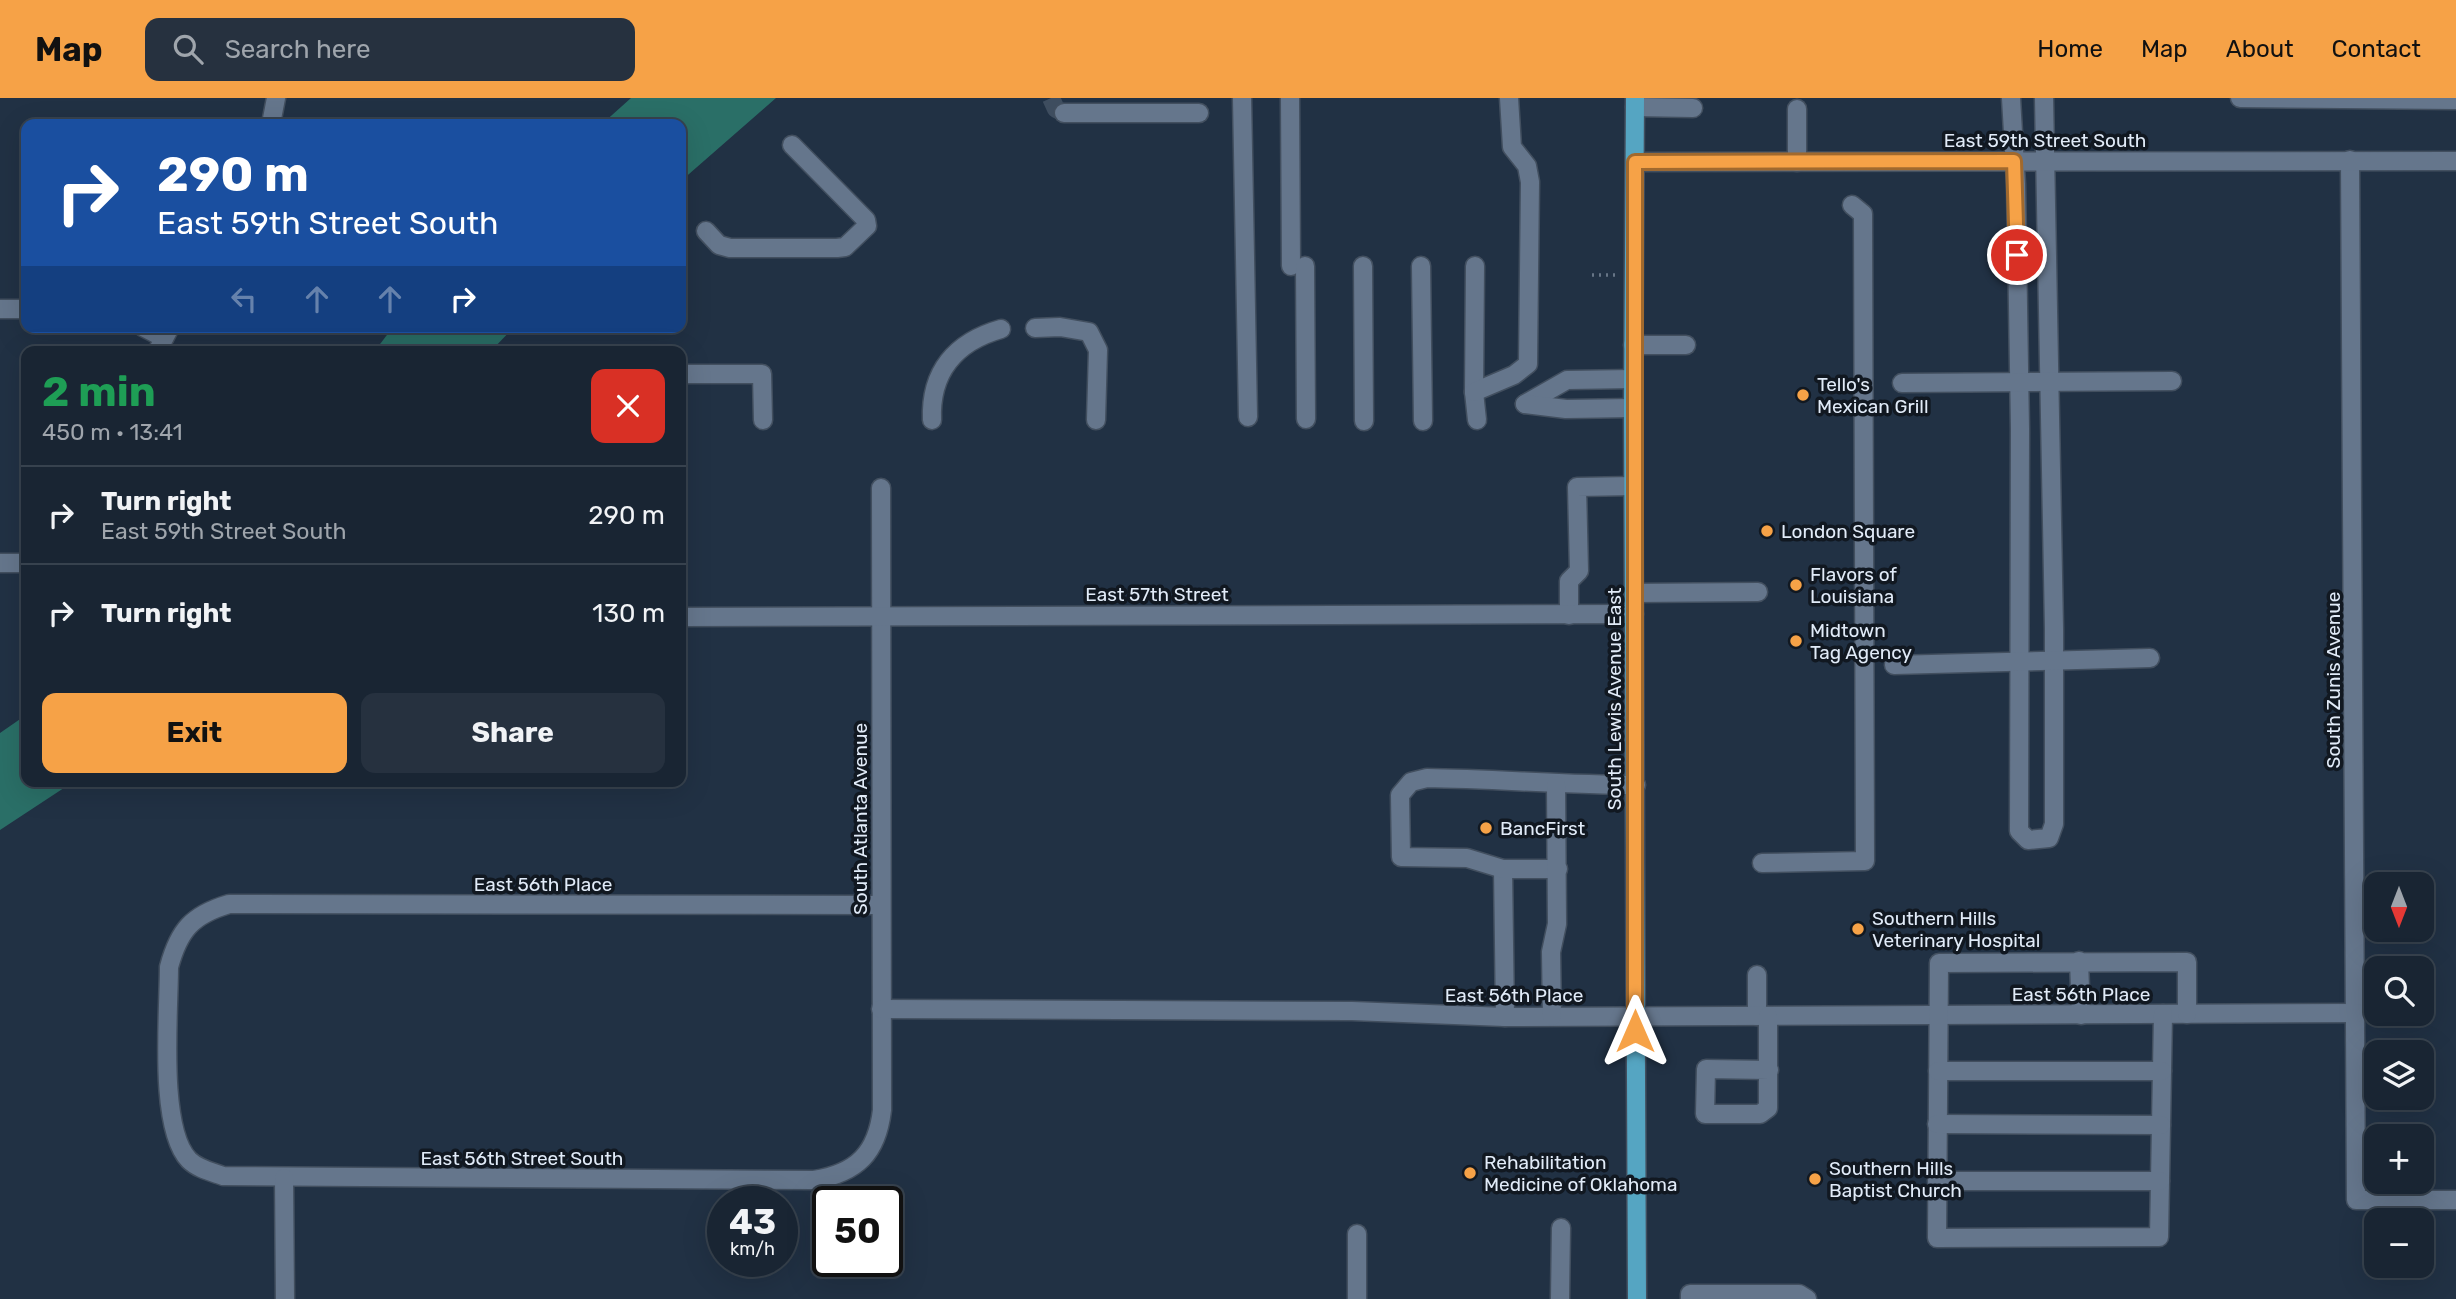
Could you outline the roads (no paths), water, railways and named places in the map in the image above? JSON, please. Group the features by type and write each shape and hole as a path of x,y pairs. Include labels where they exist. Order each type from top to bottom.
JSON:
{"main road":[{"name":"South Lewis Avenue East","path":"1635,102 1633,486 1637,1299"}],"street":[{"path":"272,119 276,98"},
{"path":"1242,98 1248,417"},
{"path":"1290,98 1306,419"},
{"path":"1474,392 1514,375 1528,364 1530,182 1527,166 1512,147 1508,98"},
{"path":"2011,98 2019,383 2019,831 2028,840 2049,838 2054,824 2044,98"},
{"path":"2240,98 2456,100"},
{"path":"1635,102 1693,108"},
{"path":"1797,109 1797,162"},
{"path":"1064,113 1199,113"},
{"path":"706,232 719,244 730,248 845,247 867,226 866,220 792,145"},
{"name":"South Zunis Avenue","path":"2350,160 2356,1200 2456,1200"},
{"name":"East 59th Street South","path":"1635,162 2456,161"},
{"path":"1762,863 1865,861 1863,215 1852,205"},
{"path":"1363,266 1364,421"},
{"path":"1421,266 1423,421"},
{"path":"1475,266 1474,392 1477,419"},
{"path":"0,309 21,309"},
{"path":"1035,328 1060,327 1090,332 1098,350 1096,419"},
{"path":"933,420 931,394 940,375 957,352 977,335 1001,329"},
{"path":"1633,345 1686,345"},
{"path":"686,374 762,374 762,420"},
{"path":"1514,375 1525,404"},
{"path":"1525,404 1567,380 1633,379"},
{"path":"1902,383 2172,381"},
{"path":"1525,404 1566,409 1633,408"},
{"path":"1569,615 1569,581 1578,572 1577,487 1633,486"},
{"name":"South Atlanta Avenue","path":"871,1148 880,1130 882,1110 881,488"},
{"path":"0,563 21,563"},
{"path":"1634,593 1758,592"},
{"name":"East 57th Street","path":"686,617 1634,614"},
{"path":"1894,665 2150,658"},
{"path":"1558,869 1503,869 1467,858 1401,857 1400,795 1411,782 1427,778 1530,779 1556,785 1636,785"},
{"path":"1552,1016 1551,952 1557,924 1558,869 1556,785"},
{"path":"1503,869 1504,1017"},
{"name":"East 56th Place","path":"177,1140 169,1116 169,967 175,944 205,911 229,904 881,905"},
{"path":"2079,961 2081,1015"},
{"path":"2163,1014 2160,1237 1937,1238 1939,963 2187,962 2187,1014"},
{"path":"1757,975 1769,1070"},
{"name":"East 56th Place","path":"881,1009 1352,1011 1504,1017 2357,1013"},
{"path":"1938,1071 2162,1071"},
{"path":"1937,1124 2161,1125"},
{"name":"East 56th Street South","path":"177,1140 189,1160 205,1170 223,1176 284,1178 814,1180 837,1176 854,1167 871,1148"},
{"path":"284,1178 285,1299"},
{"path":"1937,1181 2160,1181"},
{"path":"1560,1299 1561,1228"},
{"path":"1357,1234 1357,1299"},
{"path":"1690,1299 1690,1294 1799,1294 1807,1299"}],"tunnel":[{"path":"1051,98 1056,109 1064,113"}],"place":[{"name":"Tello's Mexican Grill","path":"1803,395"},
{"name":"London Square","path":"1767,531"},
{"name":"Flavors of Louisiana","path":"1796,585"},
{"name":"Midtown Tag Agency","path":"1796,641"},
{"name":"BancFirst","path":"1486,828"},
{"name":"Southern Hills Veterinary Hospital","path":"1858,929"},
{"name":"Rehabilitation Medicine of Oklahoma","path":"1470,1173"},
{"name":"Southern Hills Baptist Church","path":"1815,1179"}]}
